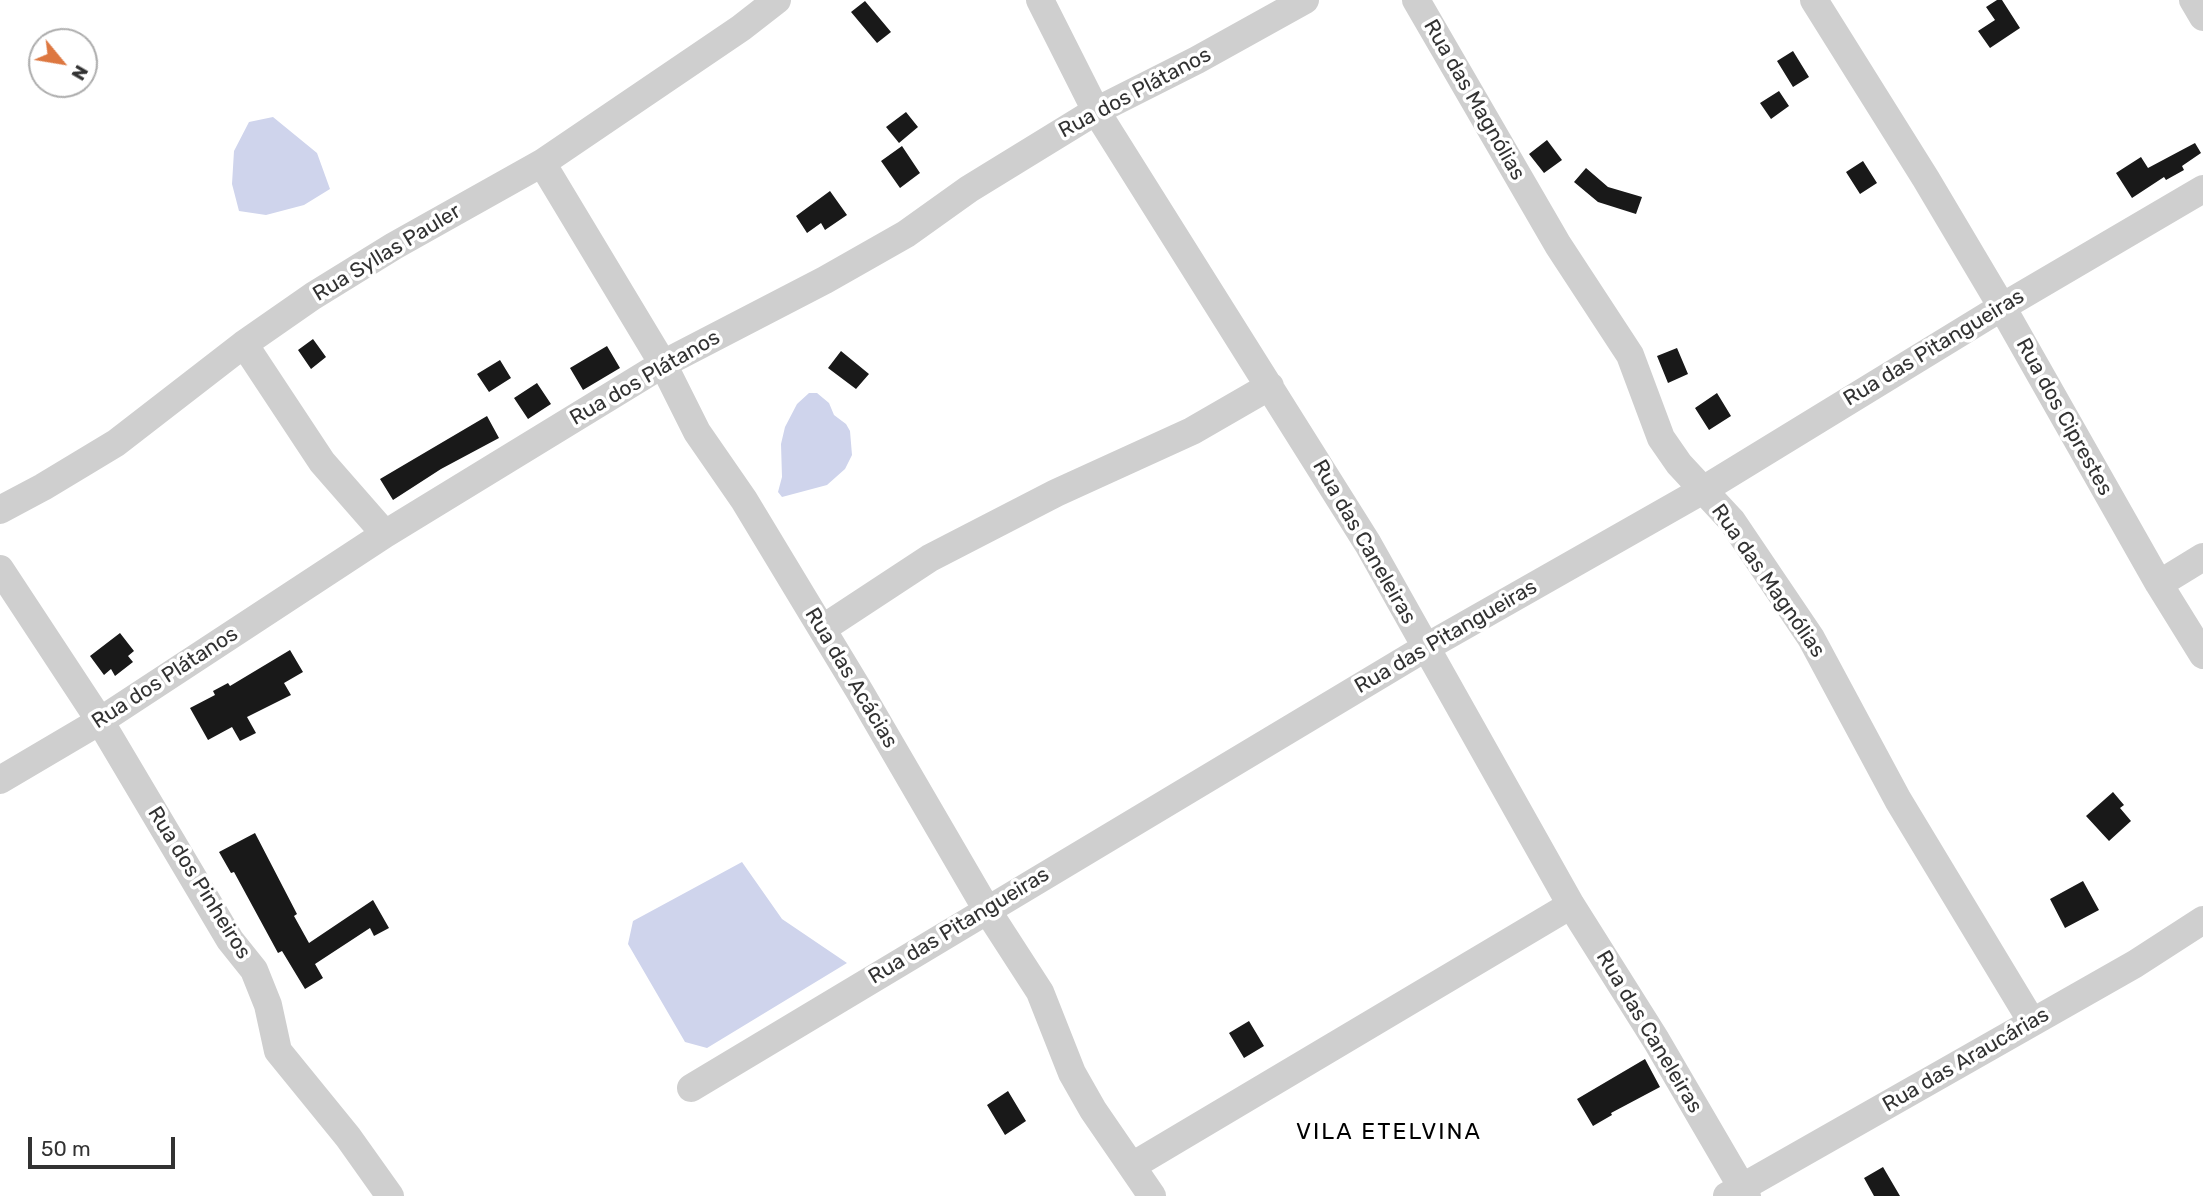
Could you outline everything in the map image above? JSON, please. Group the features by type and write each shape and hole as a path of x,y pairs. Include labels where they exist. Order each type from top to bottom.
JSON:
{"street":[{"name":"Rua Syllas Pauler","path":"0,510 116,443 243,344 313,296 394,246 542,163 741,28 777,0"},
{"name":"Rua das Caneleiras","path":"1040,0 1096,111 1368,544 1571,905 1656,1040 1739,1193"},
{"name":"Rua dos Plátanos","path":"0,780 100,721 386,534 663,364 825,280 906,234 969,189 1096,111 1197,60 1305,0"},
{"name":"Rua das Magnólias","path":"1416,0 1558,245 1630,355 1661,438 1679,464 1732,521 1811,638 1898,800 2032,1022"},
{"name":"Rua dos Ciprestes","path":"1814,0 1926,179 2159,584 2203,655"},
{"path":"2193,0 2203,17"},
{"name":"Rua das Acácias","path":"542,163 663,364 697,432 744,500 986,910 1040,992 1072,1073 1093,1110 1153,1196"},
{"name":"Rua das Pitangueiras","path":"691,1088 1425,648 1703,489 2002,307 2203,189"},
{"path":"243,344 322,463 386,534"},
{"path":"822,629 930,558 1056,493 1192,431 1270,386"},
{"path":"2159,584 2203,557"},
{"name":"Rua dos Pinheiros","path":"0,569 100,721 230,940 254,970 268,1005 278,1051 348,1137 390,1196"},
{"path":"1132,1166 1571,905"},
{"name":"Rua das Araucárias","path":"1739,1193 2135,964 2203,920"}],"water":[{"path":"273,117 317,153 330,189 304,205 266,215 239,211 232,184 234,151 249,122"},
{"path":"809,393 817,393 829,403 834,415 846,424 850,431 852,455 845,469 827,485 782,497 778,492 782,477 781,444 785,427 797,404"},
{"path":"742,862 782,919 847,963 707,1048 685,1042 628,944 633,921"}],"building":[{"path":"2002,0 2020,28 1990,48 1978,31 1995,20 1986,7"},
{"path":"865,1 891,32 877,43 851,12"},
{"path":"1793,51 1809,77 1793,87 1777,61"},
{"path":"1779,91 1789,106 1771,119 1760,103"},
{"path":"906,112 918,127 899,143 886,127"},
{"path":"1547,140 1562,160 1544,173 1529,154"},
{"path":"2195,143 2201,153 2182,166 2184,170 2166,180 2164,177 2132,198 2116,173 2141,157 2148,168"},
{"path":"902,146 920,173 900,188 881,161"},
{"path":"1863,161 1877,183 1860,194 1846,172"},
{"path":"1586,168 1608,187 1642,197 1636,214 1598,202 1574,182"},
{"path":"830,191 847,215 825,230 821,223 807,233 796,216"},
{"path":"313,339 326,357 311,369 298,350"},
{"path":"607,346 620,368 583,390 570,368"},
{"path":"1677,348 1688,374 1668,383 1657,356"},
{"path":"841,351 869,374 856,389 828,368"},
{"path":"500,360 511,378 489,392 477,374"},
{"path":"537,383 551,404 528,419 514,398"},
{"path":"1717,393 1731,416 1709,430 1695,408"},
{"path":"487,416 499,438 441,469 393,500 380,479"},
{"path":"120,633 134,651 128,656 133,662 115,676 111,669 104,675 90,656"},
{"path":"290,650 303,672 284,683 291,695 247,717 256,733 240,741 232,727 208,740 190,708 215,695 213,691 228,683 230,686"},
{"path":"2113,792 2124,805 2120,808 2131,821 2109,841 2086,816"},
{"path":"255,833 309,943 373,900 389,928 374,936 370,928 315,964 323,978 305,989 282,951 278,953 234,872 231,873 219,852"},
{"path":"2083,881 2099,910 2065,928 2050,899"},
{"path":"1249,1021 1264,1046 1244,1058 1229,1033"},
{"path":"1645,1059 1660,1087 1611,1113 1612,1115 1593,1126 1577,1099"},
{"path":"1008,1091 1026,1121 1005,1135 987,1105"},
{"path":"1883,1167 1900,1196 1874,1196 1864,1178"}],"district":[{"name":"VILA ETELVINA","path":"1389,1132"}]}
